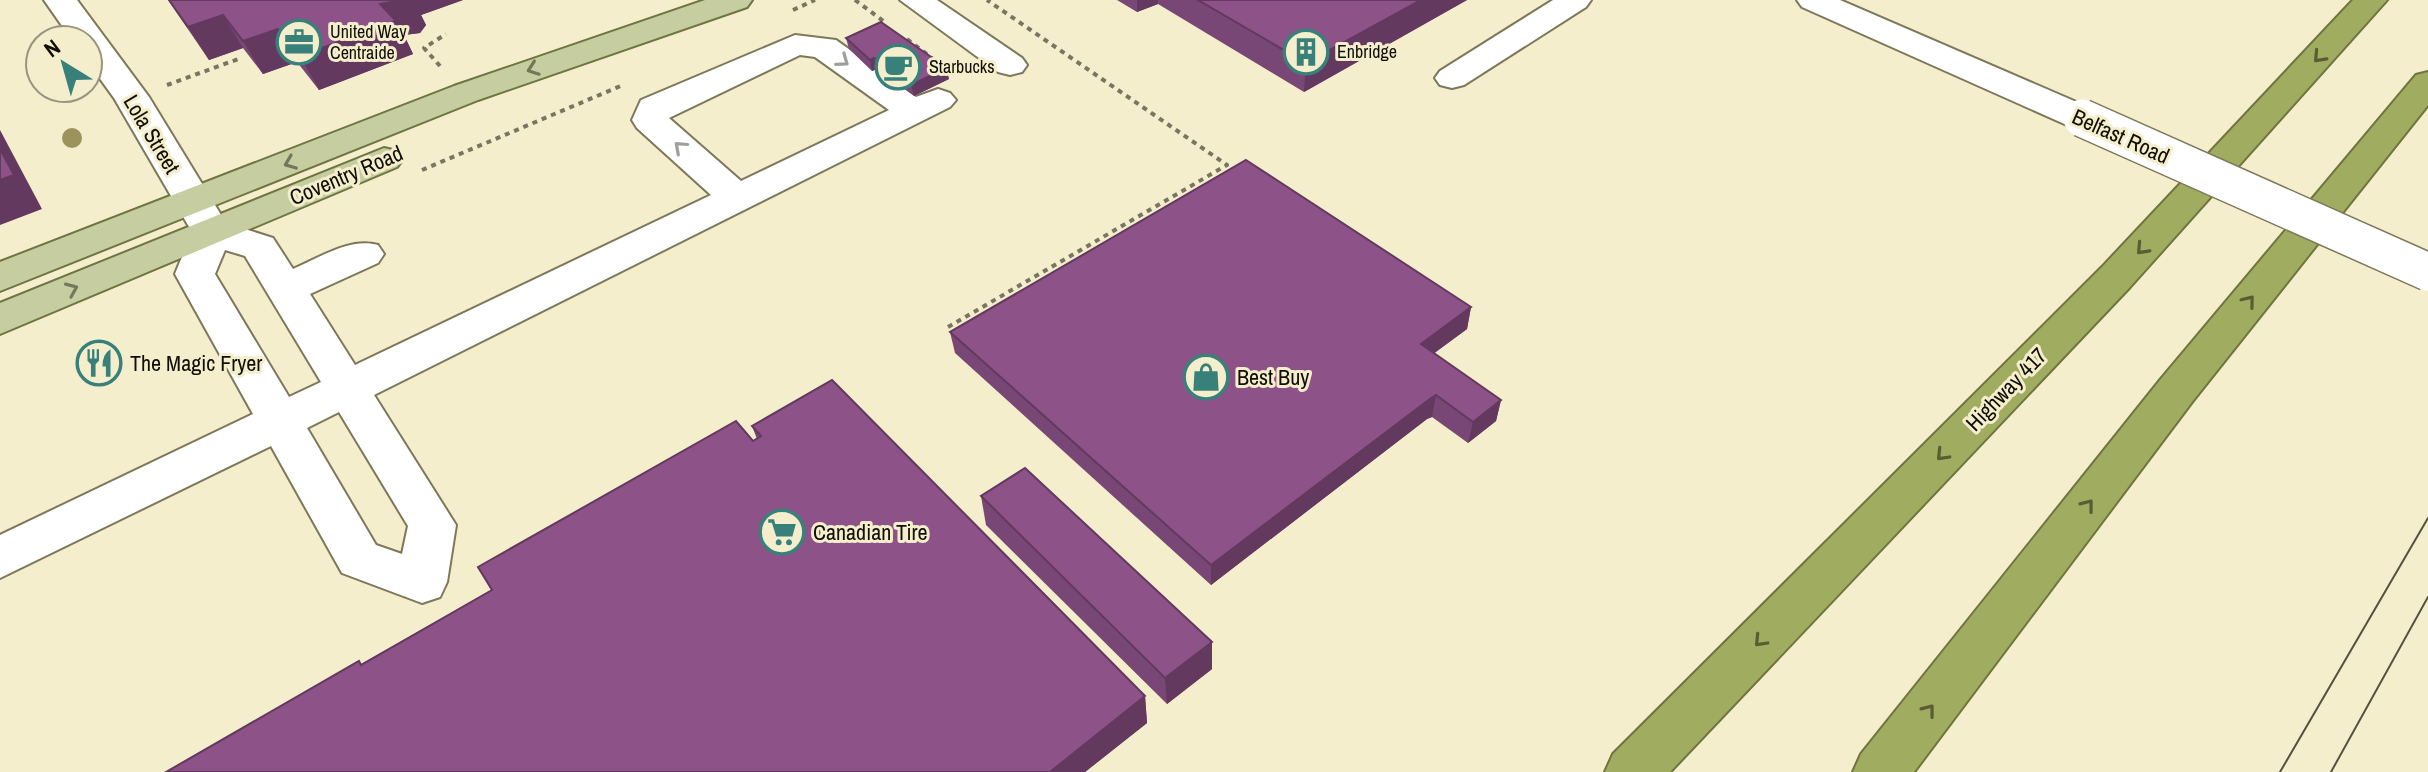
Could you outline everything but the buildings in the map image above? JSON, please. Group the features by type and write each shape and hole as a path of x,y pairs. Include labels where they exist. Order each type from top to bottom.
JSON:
{"highway":[{"name":"Highway 417","path":"1638,765 2116,277 2371,0"},
{"path":"1881,772 2176,391 2428,82"}],"main road":[{"name":"Coventry Road","path":"0,277 202,217 570,84 687,20 736,0"},
{"name":"Coventry Road","path":"0,319 202,217"}],"street":[{"name":"Lola Street","path":"60,0 131,97 202,217"},
{"path":"916,0 1010,65"},
{"path":"1452,78 1575,0"},
{"name":"Belfast Road","path":"1813,0 2428,272"},
{"path":"738,199 650,120 654,108 795,45 813,44 932,93"},
{"path":"0,558 738,199 932,93"},
{"path":"202,217 259,247 285,289 345,390 432,525 422,582 359,559 195,274 202,217"},
{"path":"285,289 364,254"}],"path":[{"path":"788,12 815,0"},
{"path":"855,0 932,93"},
{"path":"948,327 1227,165 987,0"},
{"path":"446,34 424,48 447,74"},
{"path":"159,88 241,58"},
{"path":"414,173 627,83"}],"tram line":[{"path":"2280,772 2428,518"},
{"path":"2331,772 2428,597"}],"place":[{"name":"United Way Centraide","path":"299,42"},
{"name":"Enbridge","path":"1306,52"},
{"name":"Starbucks","path":"898,67"},
{"name":"The Magic Fryer","path":"99,363"},
{"name":"Best Buy","path":"1206,377"},
{"name":"Canadian Tire","path":"782,532"}]}
